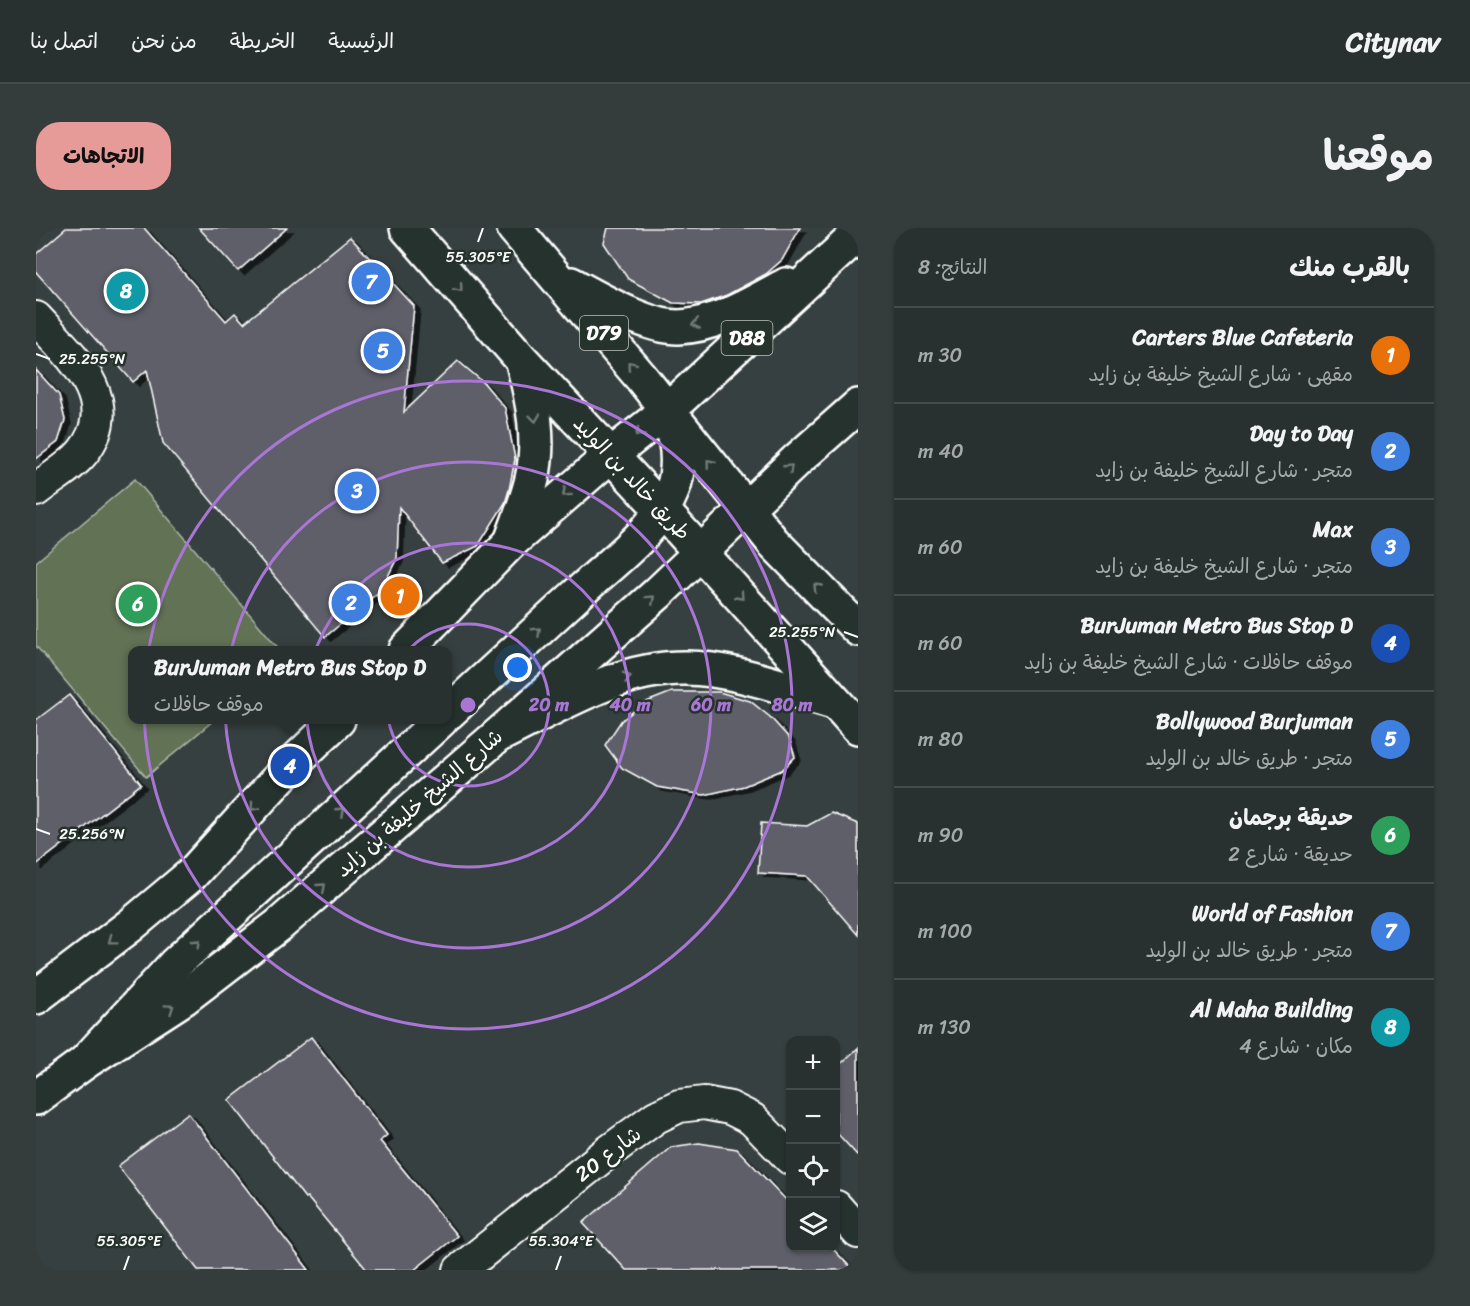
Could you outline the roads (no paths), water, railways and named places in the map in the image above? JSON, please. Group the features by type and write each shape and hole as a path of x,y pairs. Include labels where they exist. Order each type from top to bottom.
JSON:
{"main road":[{"name":"طريق خالد بن الوليد","path":"407,228 523,361 663,511 858,728"},
{"name":"D79","path":"514,228 668,410 773,542 858,629"},
{"name":"D88","path":"411,646 511,542 611,455 668,410 858,234"},
{"path":"556,276 627,313 678,327 711,321 736,311 825,265"},
{"path":"511,542 532,479 536,450 536,425 523,361"},
{"name":"شارع الشيخ خليفة بن زايد","path":"36,1098 85,1062 175,1004 270,932 657,594 798,459 858,406"},
{"path":"452,708 633,543 663,511 673,489 678,464 676,438 668,410"},
{"path":"497,736 603,684 647,672 670,669 686,668 735,675 834,702"},
{"path":"36,997 131,925 191,874 290,766 335,724"},
{"path":"85,1062 176,964 437,724"}],"street":[{"path":"36,318 78,364 95,394 98,410 97,425 82,453 36,489"},
{"name":"شارع 20","path":"460,1270 607,1153 656,1117 679,1106 704,1103 730,1107 753,1119 781,1147"},
{"path":"840,1212 858,1232"}],"place":[{"name":"World of Fashion","path":"371,282"},
{"name":"Al Maha Building","path":"126,291"},
{"name":"Bollywood Burjuman","path":"383,351"},
{"name":"Max","path":"357,491"},
{"name":"Carters Blue Cafeteria","path":"400,596"},
{"name":"Day to Day","path":"351,603"},
{"name":"حديقة برجمان","path":"138,604"},
{"name":"BurJuman Metro Bus Stop D","path":"290,766"}]}
